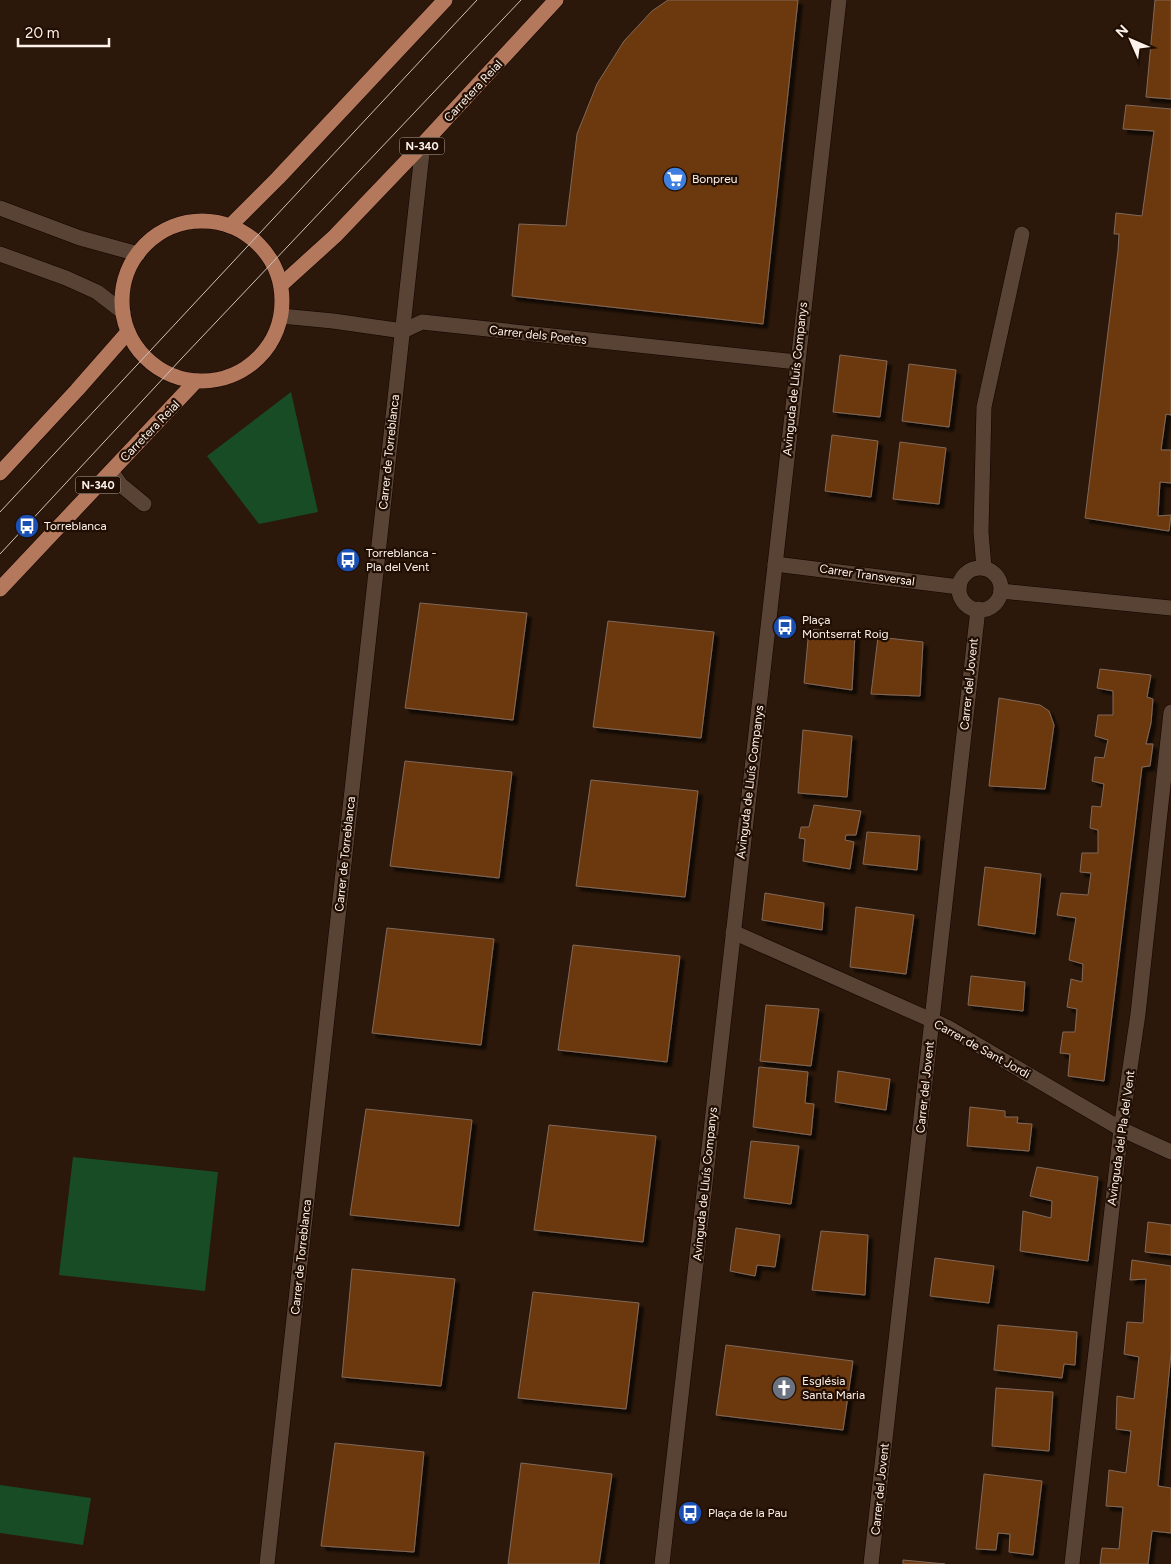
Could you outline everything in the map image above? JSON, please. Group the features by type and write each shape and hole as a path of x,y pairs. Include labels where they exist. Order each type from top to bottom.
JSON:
{"main road":[{"path":"230,226 283,173 445,0"},
{"name":"Carretera Reial","path":"281,285 335,236 556,0"},
{"path":"208,221 230,226 246,234 268,254 276,270 281,285 282,300 281,316 277,330 262,355 251,365 225,378 196,382 168,374 152,364 135,346 128,332 123,312 124,282 132,262 145,245 163,231 185,223 208,221"},
{"path":"0,473 128,332"},
{"name":"Carretera Reial","path":"0,590 196,382"}],"street":[{"name":"Avinguda de Lluís Companys","path":"662,1564 839,0"},
{"name":"Carrer de Torreblanca","path":"267,1564 423,144"},
{"path":"0,208 80,238 138,254"},
{"path":"984,568 981,532 984,407 1022,234"},
{"path":"0,254 66,278 97,292 123,312"},
{"name":"Carrer dels Poetes","path":"281,316 333,320 403,331 422,322 797,362"},
{"path":"110,472 121,485 144,504"},
{"name":"Carrer Transversal","path":"775,564 959,587"},
{"path":"974,568 984,568 994,573 997,577 1001,591 998,599 991,606 978,610 965,604 960,596 959,587 966,574 974,568"},
{"path":"1001,591 1171,608"},
{"name":"Carrer del Jovent","path":"871,1564 978,610"},
{"name":"Avinguda del Pla del Vent","path":"1072,1564 1121,1129 1138,1014 1171,712"},
{"name":"Carrer de Sant Jordi","path":"733,932 947,1027 1121,1129 1171,1152"}],"green space":[{"path":"291,392 318,512 259,524 207,456"},
{"path":"73,1157 218,1172 205,1291 59,1275"},
{"path":"0,1485 91,1498 83,1545 0,1533"}],"building":[{"name":"Bonpreu","path":"668,0 798,0 763,324 512,296 519,224 566,226 577,134 597,84 624,41 652,11"},
{"path":"1155,0 1171,0 1171,99 1146,97"},
{"path":"1126,105 1171,109 1171,415 1166,414 1161,450 1171,450 1171,483 1160,482 1158,516 1171,515 1169,531 1085,518 1118,251 1119,234 1114,234 1116,213 1142,216 1154,131 1123,129"},
{"path":"840,355 887,361 880,417 833,412"},
{"path":"909,364 956,370 949,427 902,421"},
{"path":"832,435 878,441 871,497 825,491"},
{"path":"900,442 946,448 939,504 893,499"},
{"path":"420,603 527,613 513,720 405,708"},
{"path":"608,621 714,632 701,738 593,727"},
{"path":"809,629 855,634 852,690 804,683"},
{"path":"878,637 923,642 920,696 871,694"},
{"path":"1100,669 1151,675 1147,697 1153,699 1151,723 1146,744 1153,744 1150,766 1142,767 1104,1081 1068,1076 1070,1054 1060,1053 1063,1032 1075,1032 1077,1009 1067,1007 1071,979 1082,982 1083,964 1069,960 1076,918 1057,915 1061,893 1088,895 1091,873 1080,872 1082,853 1098,853 1098,830 1090,828 1092,806 1101,807 1104,784 1092,781 1095,757 1104,758 1108,740 1095,736 1098,715 1113,715 1113,691 1097,688"},
{"path":"999,698 1040,705 1049,711 1054,725 1045,789 989,786"},
{"path":"803,730 852,736 847,797 798,793"},
{"path":"405,761 512,772 499,878 390,866"},
{"path":"591,780 698,791 685,897 576,886"},
{"path":"814,805 861,811 856,835 846,835 845,840 854,842 850,869 803,861 805,839 799,838 801,827 809,827"},
{"path":"867,832 920,836 917,870 863,864"},
{"path":"985,867 1041,874 1035,934 978,925"},
{"path":"765,893 824,903 822,930 762,920"},
{"path":"856,907 914,915 906,974 850,967"},
{"path":"387,928 494,939 481,1045 372,1033"},
{"path":"573,945 680,956 667,1062 558,1050"},
{"path":"971,976 1025,982 1023,1011 968,1005"},
{"path":"766,1005 819,1009 811,1066 760,1061"},
{"path":"759,1067 808,1072 805,1103 814,1104 811,1135 753,1127"},
{"path":"838,1071 890,1079 886,1110 835,1102"},
{"path":"970,1107 1005,1111 1005,1117 1018,1117 1017,1123 1032,1124 1029,1151 967,1146"},
{"path":"366,1109 472,1120 459,1226 350,1215"},
{"path":"549,1125 656,1136 643,1242 534,1230"},
{"path":"751,1141 799,1146 791,1204 744,1198"},
{"path":"1037,1167 1098,1177 1088,1261 1020,1251 1023,1211 1051,1218 1052,1201 1030,1196"},
{"path":"1148,1222 1171,1225 1171,1255 1145,1252"},
{"path":"736,1228 780,1235 775,1267 757,1265 755,1276 730,1271"},
{"path":"821,1231 868,1235 865,1295 812,1290"},
{"path":"935,1258 994,1266 989,1303 930,1296"},
{"path":"1132,1260 1171,1266 1171,1353 1158,1486 1171,1488 1171,1533 1152,1531 1148,1564 1100,1564 1102,1548 1119,1549 1123,1507 1106,1506 1109,1470 1126,1473 1131,1431 1116,1429 1117,1396 1134,1399 1139,1357 1124,1354 1127,1322 1143,1323 1146,1279 1130,1280"},
{"path":"352,1269 455,1279 441,1386 342,1377"},
{"path":"533,1292 639,1303 626,1409 518,1398"},
{"path":"998,1325 1077,1332 1075,1365 1064,1364 1062,1378 994,1370"},
{"name":"Església Santa Maria","path":"726,1345 853,1361 843,1430 716,1415"},
{"path":"996,1388 1053,1392 1049,1451 992,1446"},
{"path":"335,1443 424,1452 414,1552 321,1546"},
{"path":"521,1463 612,1474 599,1564 508,1564"},
{"path":"984,1474 1042,1481 1033,1555 1009,1552 1010,1534 998,1533 996,1550 976,1549"},
{"path":"903,1560 945,1564 903,1564"}],"tram line":[{"path":"0,512 477,0"},
{"path":"0,554 182,358 521,0"}],"place":[{"name":"Bonpreu","path":"675,179"},
{"name":"Torreblanca","path":"27,526"},
{"name":"Torreblanca - Pla del Vent","path":"348,560"},
{"name":"Plaça Montserrat Roig","path":"785,627"},
{"name":"Església Santa Maria","path":"784,1388"},
{"name":"Plaça de la Pau","path":"690,1513"}]}
